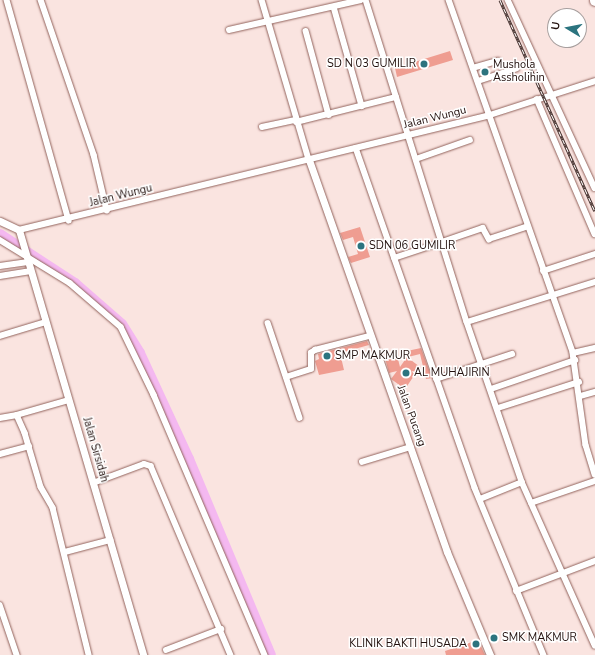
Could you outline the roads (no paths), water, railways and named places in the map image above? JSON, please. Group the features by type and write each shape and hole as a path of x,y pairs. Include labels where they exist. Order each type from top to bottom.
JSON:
{"street":[{"path":"7,0 69,220"},
{"path":"41,0 94,155 107,210"},
{"path":"262,0 296,121 309,160"},
{"path":"229,30 269,23 361,0"},
{"path":"366,0 481,364 498,408 522,482 595,645"},
{"path":"449,0 490,115 527,227 573,353 593,457 595,475"},
{"path":"508,0 595,188"},
{"path":"334,7 362,106"},
{"path":"306,31 329,115"},
{"path":"473,68 498,61"},
{"path":"478,81 516,69"},
{"name":"Jalan Wungu","path":"19,230 69,220 490,115 595,81"},
{"path":"262,126 329,115 396,97"},
{"path":"537,99 595,234"},
{"path":"416,159 470,140"},
{"path":"356,148 436,379 480,499 516,591 544,655"},
{"name":"Jalan Pucang","path":"309,160 369,336 411,447 447,552 490,655"},
{"path":"0,221 19,230"},
{"path":"394,258 484,228 489,239 527,227"},
{"name":"Jalan Sirsidah","path":"19,230 110,540 142,655"},
{"path":"0,240 26,253 88,297 122,327 160,407 265,655"},
{"path":"543,271 595,254"},
{"path":"0,266 28,262"},
{"path":"0,276 31,271"},
{"path":"468,322 595,282"},
{"path":"0,336 46,322"},
{"path":"268,323 300,418"},
{"path":"286,377 311,368 311,353 314,350 369,336"},
{"path":"573,353 595,348"},
{"path":"436,379 512,354"},
{"path":"491,389 575,360"},
{"path":"498,408 579,382"},
{"path":"581,396 595,392"},
{"path":"0,418 17,415 69,400"},
{"path":"17,415 29,446 41,487 54,508 90,655"},
{"path":"0,454 29,446"},
{"path":"362,462 411,447"},
{"path":"93,483 144,464 152,466 231,655"},
{"path":"531,503 595,481"},
{"path":"480,499 522,482"},
{"path":"65,552 110,540"},
{"path":"516,591 595,561"},
{"path":"0,605 17,655"},
{"path":"166,650 220,629"}],"waterway":[{"path":"0,234 75,283 122,324 140,353 189,459 271,655"}],"railway":[{"path":"500,0 595,211"}],"place":[{"name":"SD N 03 GUMILIR","path":"424,64"},
{"name":"Mushola Assholihin","path":"485,72"},
{"name":"SDN 06 GUMILIR","path":"361,246"},
{"name":"SMP MAKMUR","path":"327,356"},
{"name":"AL MUHAJIRIN","path":"406,373"},
{"name":"SMK MAKMUR","path":"494,638"},
{"name":"KLINIK BAKTI HUSADA","path":"476,644"}]}
